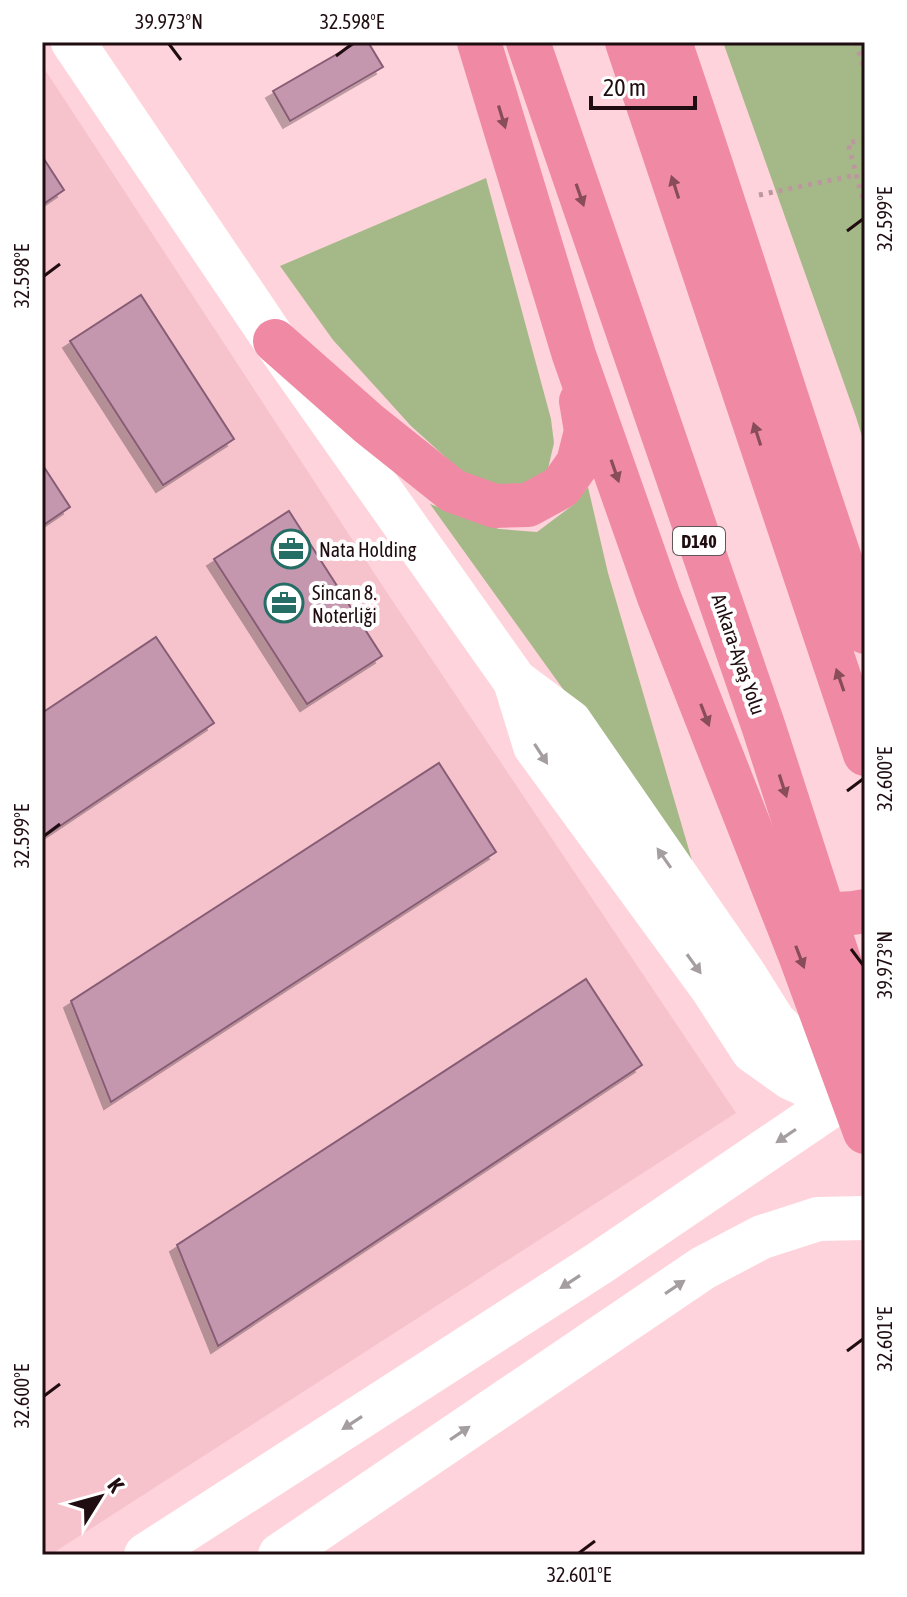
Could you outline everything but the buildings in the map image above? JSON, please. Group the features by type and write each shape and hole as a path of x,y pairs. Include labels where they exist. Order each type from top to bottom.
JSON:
{"highway":[{"path":"479,42 574,355 659,597 860,1102"},
{"name":"Ankara-Ayaş Yolu","path":"528,42 764,728 865,1041"},
{"path":"642,44 725,202 816,493 865,632"},
{"path":"642,44 865,754"},
{"path":"275,341 369,424 453,491 495,506 528,505 561,487 578,463 586,431 574,355"},
{"path":"759,852 788,895 808,910 850,914 865,911"}],"street":[{"path":"73,42 275,341 515,681 535,746 712,988 753,1051 791,1078 817,1090 860,1102"},
{"path":"146,1555 598,1264 860,1102"},
{"path":"280,1555 703,1268 762,1237 818,1219 865,1218"}],"path":[{"path":"856,42 865,72"},
{"path":"865,139 848,143 865,208"},
{"path":"725,202 856,175"}],"shaded area":[{"path":"42,65 384,588 736,1113 50,1555 42,1555"}],"green space":[{"path":"723,42 865,42 865,446 856,417"},
{"path":"486,178 551,419 554,443 547,473 528,487 498,486 463,473 411,426 333,340 280,266"},
{"path":"588,487 608,573 696,874 430,504 499,529 537,532 573,505"}],"place":[{"name":"Nata Holding","path":"291,549"},
{"name":"Sincan 8. Noterliği","path":"284,603"}]}
